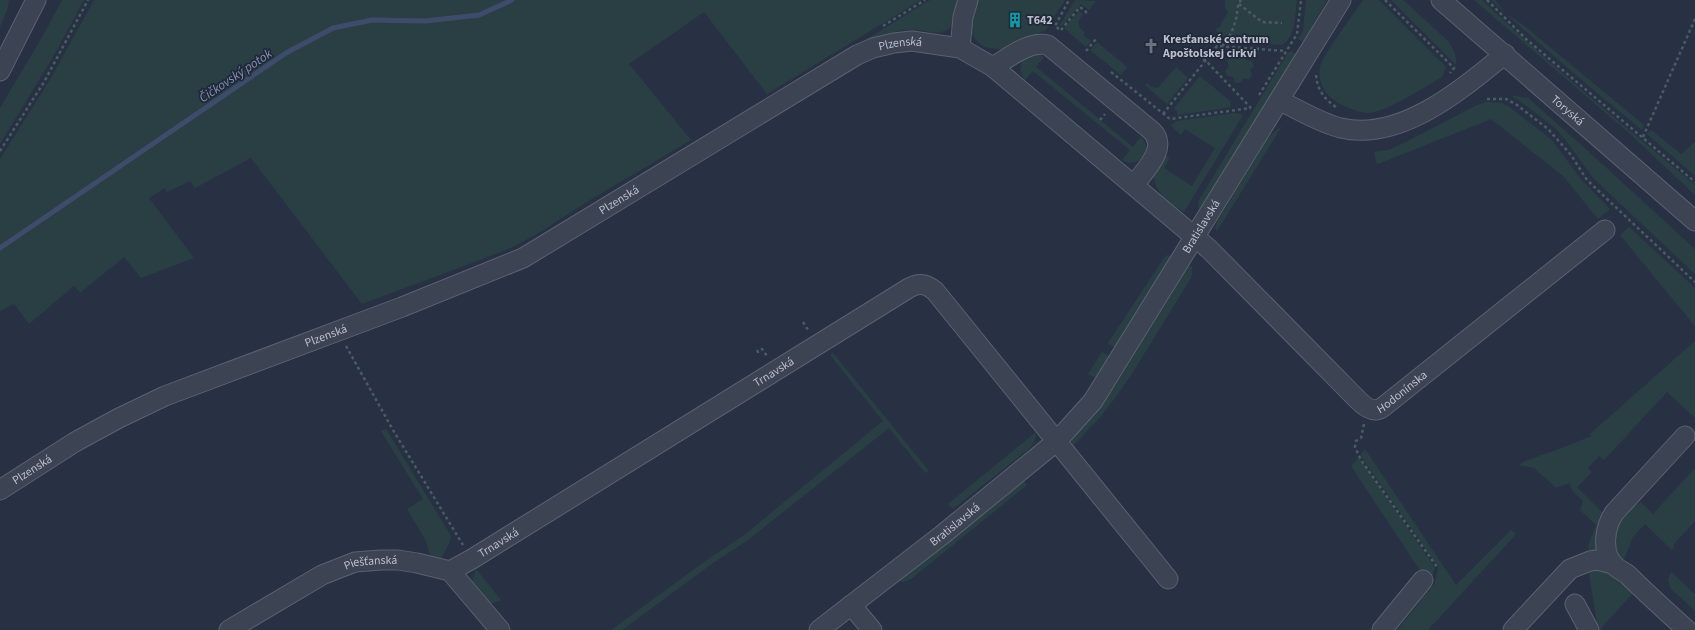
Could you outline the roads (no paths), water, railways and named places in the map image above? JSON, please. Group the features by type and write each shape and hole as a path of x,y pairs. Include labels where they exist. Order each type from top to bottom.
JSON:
{"street":[{"path":"0,71 36,0"},
{"path":"960,48 963,17 968,0"},
{"name":"Toryská","path":"1442,0 1695,221"},
{"name":"Bratislavská","path":"819,630 942,534 1057,441 1093,401 1280,101 1339,3"},
{"name":"Plzenská","path":"0,490 75,442 119,418 165,396 402,307 523,258 856,55 894,42 912,41 960,48 993,67 1195,237"},
{"path":"993,67 1030,46 1039,43 1048,45 1152,131 1158,139 1157,149 1134,185"},
{"path":"1280,101 1341,128 1366,130 1382,129 1407,120 1447,98 1461,89 1505,54"},
{"name":"Hodonínska","path":"1195,237 1225,264 1362,404 1370,410 1380,410 1605,230"},
{"name":"Trnavská","path":"450,571 472,559 914,285 926,285 935,291 1057,441"},
{"path":"1613,564 1607,550 1606,535 1611,517 1686,436"},
{"path":"1057,441 1168,579"},
{"name":"Piešťanská","path":"230,630 322,575 355,562 367,560 398,560 450,571"},
{"path":"1513,630 1570,569 1590,561 1597,560 1613,564 1624,572 1687,630"},
{"path":"450,571 500,630"},
{"path":"1382,630 1423,580"},
{"path":"1575,604 1589,630"},
{"path":"851,605 872,630"}],"waterway":[{"name":"Čičkovský potok","path":"0,248 286,53 333,28 372,20 425,21 479,15 512,0"}],"place":[{"name":"T642","path":"1015,20"},
{"name":"Kresťanské centrum Apoštolskej cirkvi","path":"1151,46"}]}
